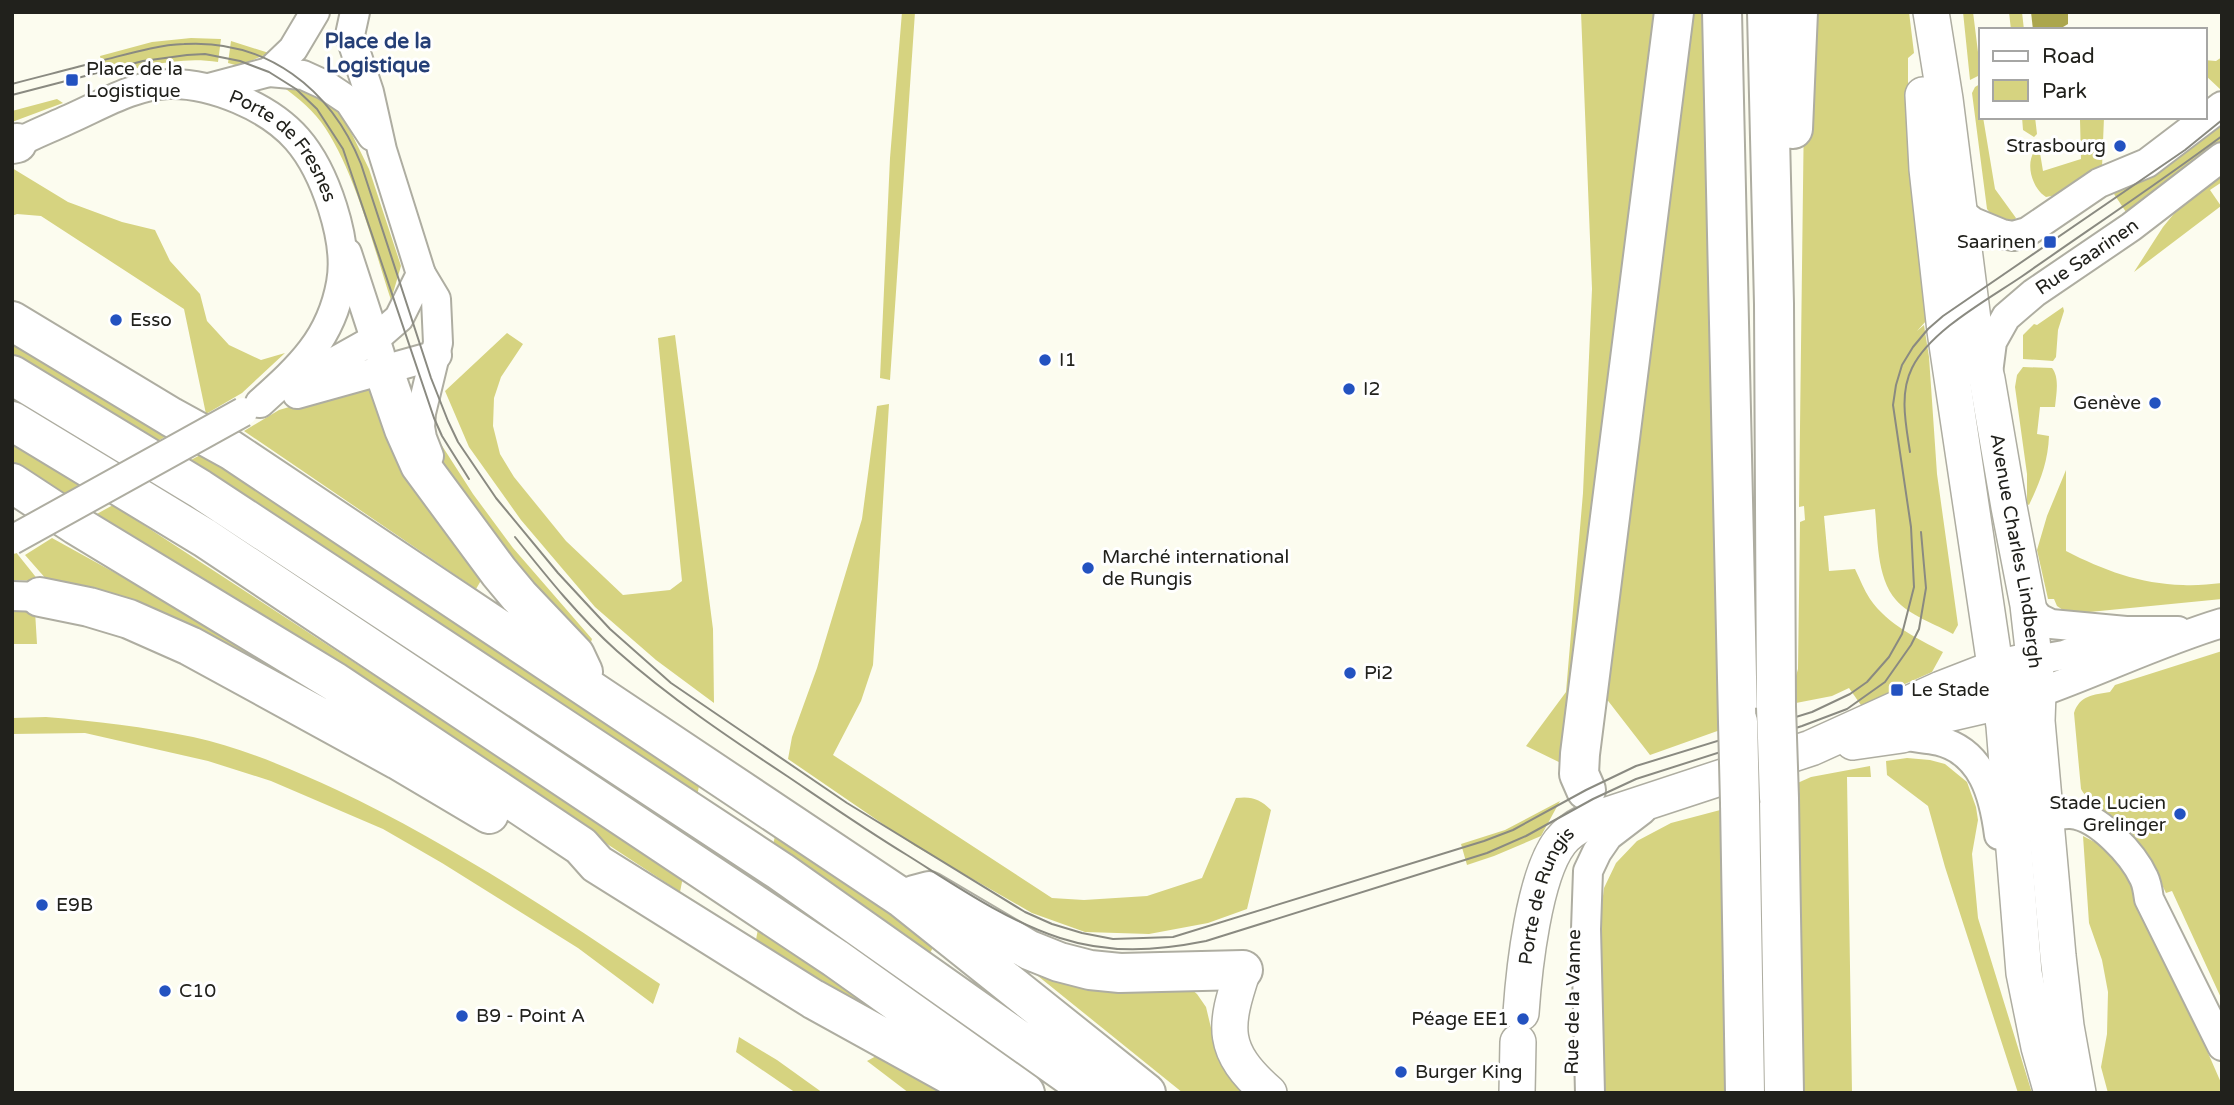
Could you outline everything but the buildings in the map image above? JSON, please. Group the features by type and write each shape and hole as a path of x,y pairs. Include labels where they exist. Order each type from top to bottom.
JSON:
{"highway":[{"path":"1583,782 1674,12"},
{"path":"1722,12 1745,1093"},
{"path":"1767,12 1774,304 1776,707 1784,1093"},
{"path":"1774,304 1787,290 1798,12"},
{"path":"12,321 231,450 902,898 1146,1093"},
{"path":"380,355 404,429 420,465 519,596 575,655 583,669 586,686"},
{"path":"12,375 200,489 780,871 1094,1093"},
{"path":"12,421 205,538 835,958 1025,1093"},
{"path":"12,483 76,525 335,682 581,846 597,864 813,999 982,1093"},
{"path":"26,597 89,607 129,619 190,646 398,760 576,865 597,864"},
{"path":"902,898 929,891 1029,950 1090,970 1145,973 1173,970 1243,970"}],"main road":[{"name":"Avenue Charles Lindbergh","path":"1918,12 1927,169 1943,317 2000,701 2024,974 2039,1047 2052,1093"},
{"name":"Avenue Charles Lindbergh","path":"1931,12 1945,99 1974,328 1987,379 2008,507 2040,615 2037,721 2066,1026 2078,1093"},
{"path":"1811,748 1941,689 1995,668 2037,676"},
{"path":"1811,748 1902,734 1943,715 2000,701 2037,676"},
{"name":"Porte de Rungis","path":"1517,1093 1524,963 1548,864 1561,840 1586,822 1620,817 1657,799 1811,748"},
{"path":"1583,782 1598,805 1620,817"},
{"path":"1561,840 1572,818 1583,782"},
{"path":"1243,970 1230,1009 1230,1035 1242,1065 1269,1093"}],"street":[{"path":"269,72 293,49 315,12"},
{"path":"355,12 350,34 369,92 382,150 421,274 436,299 437,355 421,413 422,438 427,453 466,527"},
{"path":"209,88 269,72 303,75 325,85 349,101 382,150"},
{"name":"Porte de Fresnes","path":"12,540 252,408 302,365 324,331 334,309 343,262 332,205 318,171 297,139 272,119 241,100 209,88 169,84 136,89 14,144"},
{"path":"2206,118 2222,106"},
{"path":"1959,211 1973,222 2001,234 2013,236 2027,232 2099,183 2147,163 2205,119"},
{"name":"Rue Saarinen","path":"1987,379 1992,342 2006,317 2034,293 2131,227 2222,156"},
{"path":"339,232 359,283 380,355"},
{"path":"380,355 421,274"},
{"path":"252,408 380,355 437,355"},
{"path":"2040,615 2126,631 2195,631"},
{"path":"2037,676 2082,677 2195,631 2222,623"},
{"path":"2037,676 2058,656 2126,631"},
{"path":"1902,734 1921,740 1938,741 1955,748 1972,759 1983,774 1996,806 2005,880 2013,908 2024,974"},
{"path":"2010,828 2067,814 2080,815 2112,836 2128,854 2145,881 2149,899 2222,1046"},
{"name":"Rue de la Vanne","path":"1572,1093 1574,929 1578,905 1597,852 1620,817"},
{"name":"Rue de la Vanne","path":"1588,871 1586,929 1590,1093"}],"green space":[{"path":"902,12 915,12 890,380 880,378 890,158"},
{"path":"1581,12 1664,12 1567,766 1526,746 1566,692 1583,493 1592,289"},
{"path":"1684,12 1710,12 1723,729 1650,755 1602,693"},
{"path":"1812,12 1909,12 1914,53 1908,58 1908,146 1926,321 1917,331 1924,325 1929,357 1937,474 1958,625 1953,634 1915,615 1901,605 1889,591 1881,568 1875,509 1824,516 1829,571 1855,569 1870,599 1885,616 1903,630 1943,652 1932,672 1889,691 1891,698 1863,708 1849,688 1832,696 1793,702 1798,669 1800,522 1805,520 1804,506 1799,507 1804,108"},
{"path":"1963,12 1973,12 1979,60 1979,76 1970,80"},
{"path":"2009,12 2022,12 2024,28 2011,28"},
{"path":"191,38 221,39 218,62 175,61 105,76 100,56 152,42"},
{"path":"231,41 269,53 239,66 228,63"},
{"path":"2222,57 2221,90 2206,76 2206,60 2216,61"},
{"path":"276,82 322,90 344,118 369,169 401,266 391,300 362,208 333,140 311,111"},
{"path":"1979,85 1979,119 1983,119 1995,189 2016,218 2012,223 1995,219 1987,209 1972,93"},
{"path":"57,99 63,103 12,122 12,111"},
{"path":"2222,115 2222,142 2126,212 2114,194"},
{"path":"2022,119 2035,119 2037,134 2034,137 2023,130"},
{"path":"2104,119 2102,168 2057,195 2046,197 2033,180 2031,158 2039,147 2043,171 2081,159 2080,120"},
{"path":"12,168 68,202 122,222 155,230 170,261 200,294 207,321 229,345 261,360 285,353 242,393 206,414 184,309 41,216 12,216"},
{"path":"2222,170 2222,182 2210,190 2221,206 2134,272 2163,227 2182,204"},
{"path":"2063,307 2056,357 2053,361 2023,359 2023,335 2034,324 2037,325"},
{"path":"507,333 523,344 501,377 494,398 493,426 500,454 514,477 566,541 623,595 670,590 682,581 658,338 675,335 713,629 714,703 656,660 595,607 521,520 469,447 445,391"},
{"path":"12,338 170,434 156,442 12,356"},
{"path":"2023,367 2052,368 2057,382 2055,407 2040,407 2037,434 2049,436 2047,455 2029,505 2015,387 2017,375"},
{"path":"381,380 486,572 476,589 244,431 279,410"},
{"path":"889,404 873,665 861,701 833,755 1052,898 1084,900 1147,896 1202,878 1236,798 1255,799 1271,810 1247,909 1208,923 1149,934 1085,932 1032,913 915,846 788,759 792,737 817,668 862,519 877,406"},
{"path":"437,438 473,494 513,548 592,639 588,651 465,502 436,451"},
{"path":"12,445 80,485 64,495 12,464"},
{"path":"204,453 700,780 697,797 189,461"},
{"path":"2066,470 2066,551 2108,570 2137,579 2188,585 2222,583 2222,599 2069,614 2057,606 2054,599 2048,599 2037,550 2047,516"},
{"path":"113,505 683,877 680,892 273,624 95,515"},
{"path":"52,538 146,590 391,738 47,580 25,555"},
{"path":"15,551 39,581 12,580 12,553"},
{"path":"35,611 37,644 12,644 12,612"},
{"name":"Stade Lucien Grelinger","path":"2222,651 2222,1000 2172,891 2166,893 2148,856 2130,831 2089,799 2081,789 2074,713 2084,699 2110,692 2115,685"},
{"path":"46,717 138,727 211,742 267,760 337,790 462,857 660,984 653,1004 578,948 383,829 271,781 208,761 85,733 12,734 12,718"},
{"path":"1907,758 1945,764 1967,782 1978,820 1972,854 1978,918 2032,1093 2018,1093 1928,806 1887,775 1886,761"},
{"path":"1870,766 1871,777 1847,777 1852,1093 1800,1093 1793,785 1811,777"},
{"path":"1560,801 1541,836 1467,865 1461,844 1505,830"},
{"path":"1724,809 1724,861 1721,870 1726,1093 1604,1093 1598,936 1604,888 1616,863 1637,841 1671,823"},
{"path":"776,830 936,942 930,953 773,846"},
{"path":"2083,836 2108,849 2124,869 2141,899 2222,1085 2222,1093 2108,1093 2101,1067 2107,1034 2108,992 2102,960 2089,923"},
{"path":"758,929 910,1034 755,945"},
{"path":"1032,964 1185,984 1197,994 1206,1007 1217,1053 1235,1080 1250,1093 1183,1093 1033,972"},
{"path":"739,1037 823,1093 796,1093 736,1052"},
{"path":"878,1055 942,1093 909,1093 867,1061"}],"shaded area":[{"path":"2031,12 2068,12 2068,24 2061,28 2033,28"}],"tram line":[{"path":"12,84 142,50 184,44 242,50 269,60 292,74 314,92 332,113 361,164 431,378 458,442 496,498 558,573 610,629 671,683 847,803 1025,912 1052,924 1113,939 1173,937 1484,841 1513,830 1636,766 1812,712 1850,694 1867,682 1889,657 1902,634 1914,587 1911,527 1893,405 1902,365 1913,347 1943,316 2185,150 2222,120"},
{"path":"12,95 143,61 205,54 240,61 269,72 296,89 317,109 343,149 434,418 469,479"},
{"path":"1910,452 1905,410 1906,388 1912,368 1932,341 1960,317 2222,136"},
{"path":"515,537 576,611 637,668 721,732 847,816 962,890 1020,922 1060,938 1096,947 1151,949 1206,941 1487,853 1526,836 1636,779 1847,709 1885,682 1919,629 1926,588 1921,532"}],"place":[{"name":"Place de la Logistique","path":"72,80"},
{"name":"Strasbourg","path":"2120,146"},
{"name":"Saarinen","path":"2050,242"},
{"name":"Esso","path":"116,320"},
{"name":"I1","path":"1045,360"},
{"name":"I2","path":"1349,389"},
{"name":"Genève","path":"2155,403"},
{"name":"Marché international de Rungis","path":"1088,568"},
{"name":"Pi2","path":"1350,673"},
{"name":"Le Stade","path":"1897,690"},
{"name":"Stade Lucien Grelinger","path":"2180,814"},
{"name":"E9B","path":"42,905"},
{"name":"C10","path":"165,991"},
{"name":"B9 - Point A","path":"462,1016"},
{"name":"Péage EE1","path":"1523,1019"},
{"name":"Burger King","path":"1401,1072"}],"district":[{"name":"Place de la Logistique","path":"378,53"}]}
